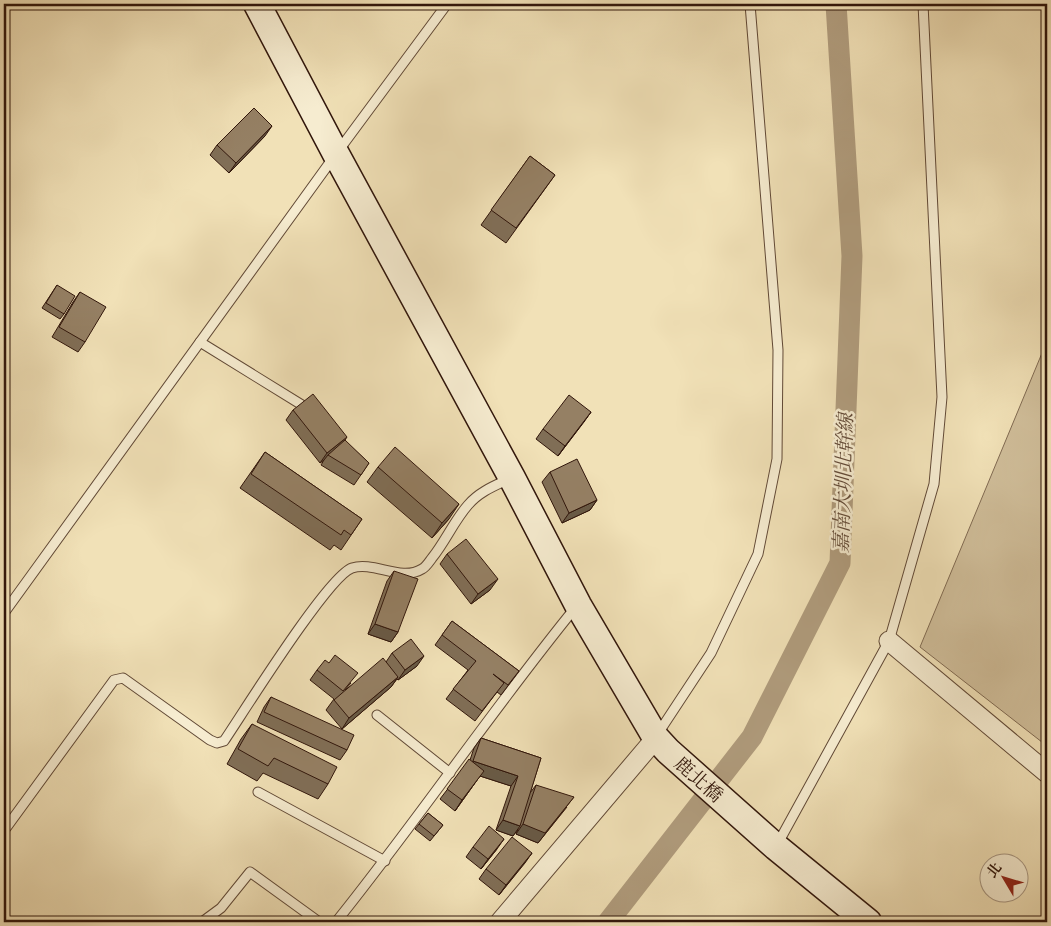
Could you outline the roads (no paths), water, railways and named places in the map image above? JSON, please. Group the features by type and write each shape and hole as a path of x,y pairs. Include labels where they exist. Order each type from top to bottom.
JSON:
{"main road":[{"name":"鹿北橋","path":"257,4 512,478 578,605 662,744 776,847 868,922"}],"street":[{"path":"889,641 1047,773"},
{"path":"500,922 662,744"}],"lane":[{"path":"4,613 336,154 447,4"},
{"path":"662,744 712,653 758,554 777,459 778,350 750,4"},
{"path":"776,847 889,641 934,484 942,398 923,4"},
{"path":"200,342 302,405"},
{"path":"4,828 6,828 114,680 122,678 210,740 217,743 224,741 282,654 342,574 351,568 361,567 412,574 424,569 438,551 467,505 479,494 512,478"},
{"path":"336,922 385,861 578,605"},
{"path":"378,715 450,773"},
{"path":"258,792 385,861"},
{"path":"202,922 221,908 250,872 319,922"}],"waterway":[{"name":"嘉南大圳北幹線","path":"608,922 752,737 840,563 852,256 836,4"}]}
